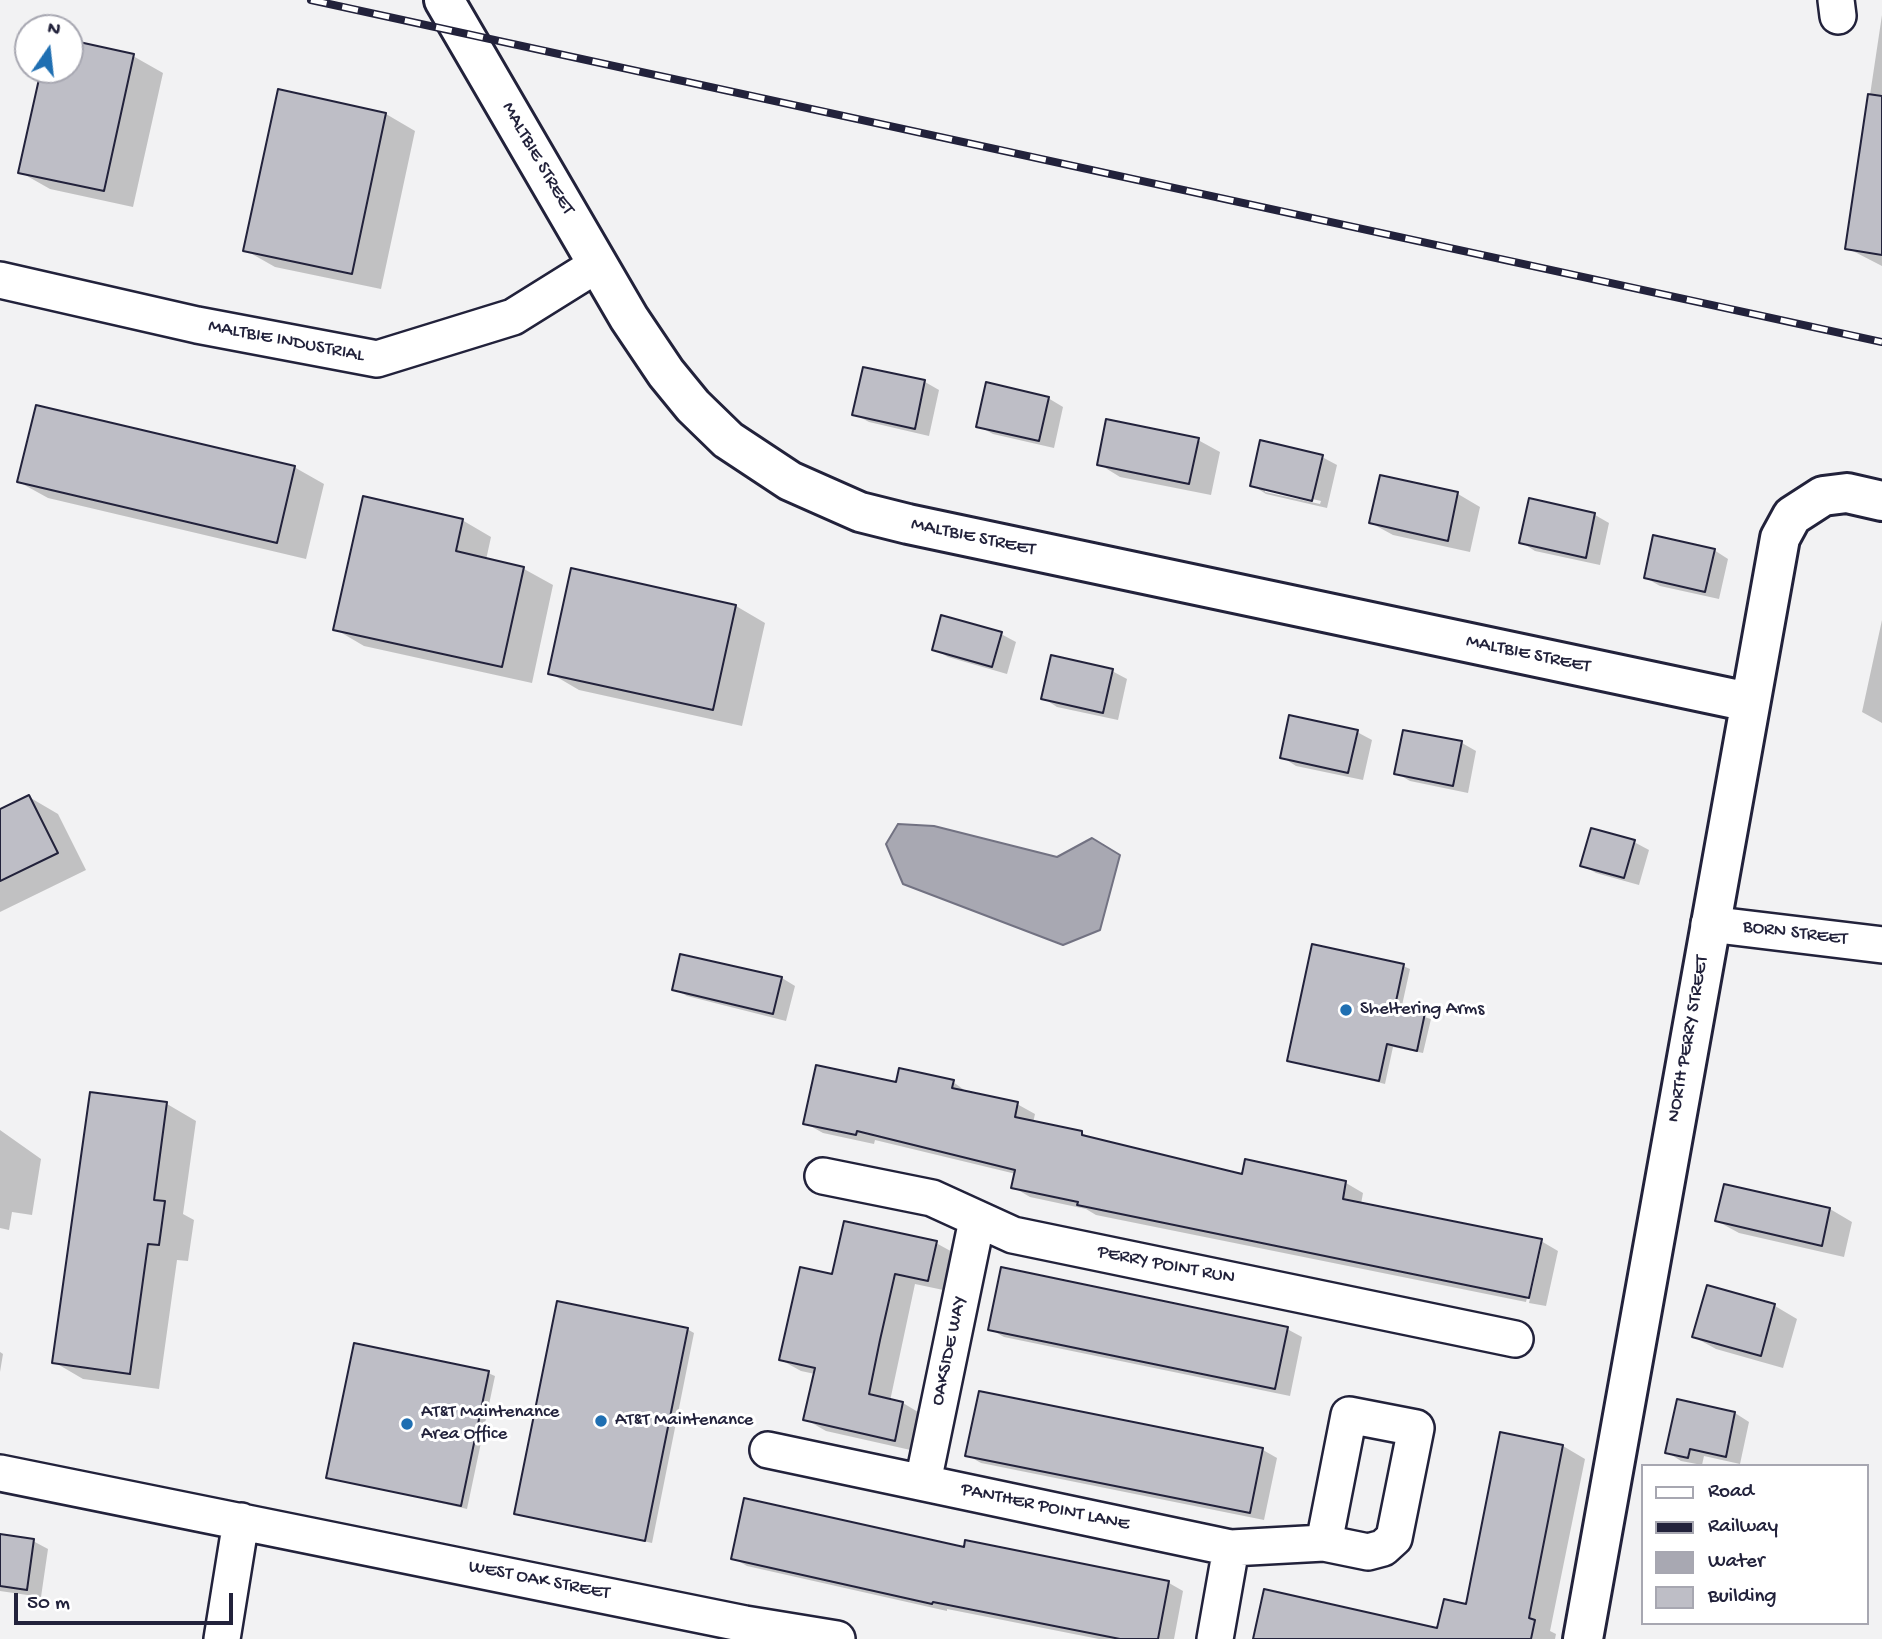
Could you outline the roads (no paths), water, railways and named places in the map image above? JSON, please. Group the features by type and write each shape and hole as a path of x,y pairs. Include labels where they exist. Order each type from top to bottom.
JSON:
{"street":[{"name":"MALTBIE STREET","path":"444,0 629,318 694,406 728,440 790,481 835,502 908,524 1749,702"},
{"name":"MALTBIE INDUSTRIAL","path":"0,280 197,325 377,359 513,317 598,264"},
{"name":"NORTH PERRY STREET","path":"1583,1639 1780,538 1792,516 1811,501 1834,493 1882,501"},
{"name":"BORN STREET","path":"1709,924 1882,945"},
{"name":"PERRY POINT RUN","path":"823,1176 932,1198 1013,1235 1515,1339"},
{"name":"OAKSIDE WAY","path":"923,1482 978,1220"},
{"name":"PANTHER POINT LANE","path":"768,1450 1231,1548 1324,1543"},
{"name":"WEST OAK STREET","path":"0,1473 745,1623 837,1639"},
{"path":"222,1639 241,1521"},
{"path":"1215,1639 1231,1548"}],"water":[{"path":"898,824 934,826 1057,857 1092,838 1120,855 1100,930 1063,945 903,884 886,844"}],"railway":[{"path":"311,0 1882,342"}],"place":[{"name":"Sheltering Arms","path":"1346,1010"},
{"name":"AT&T Maintenance","path":"601,1421"},
{"name":"AT&T Maintenance Area Office","path":"407,1424"}]}
